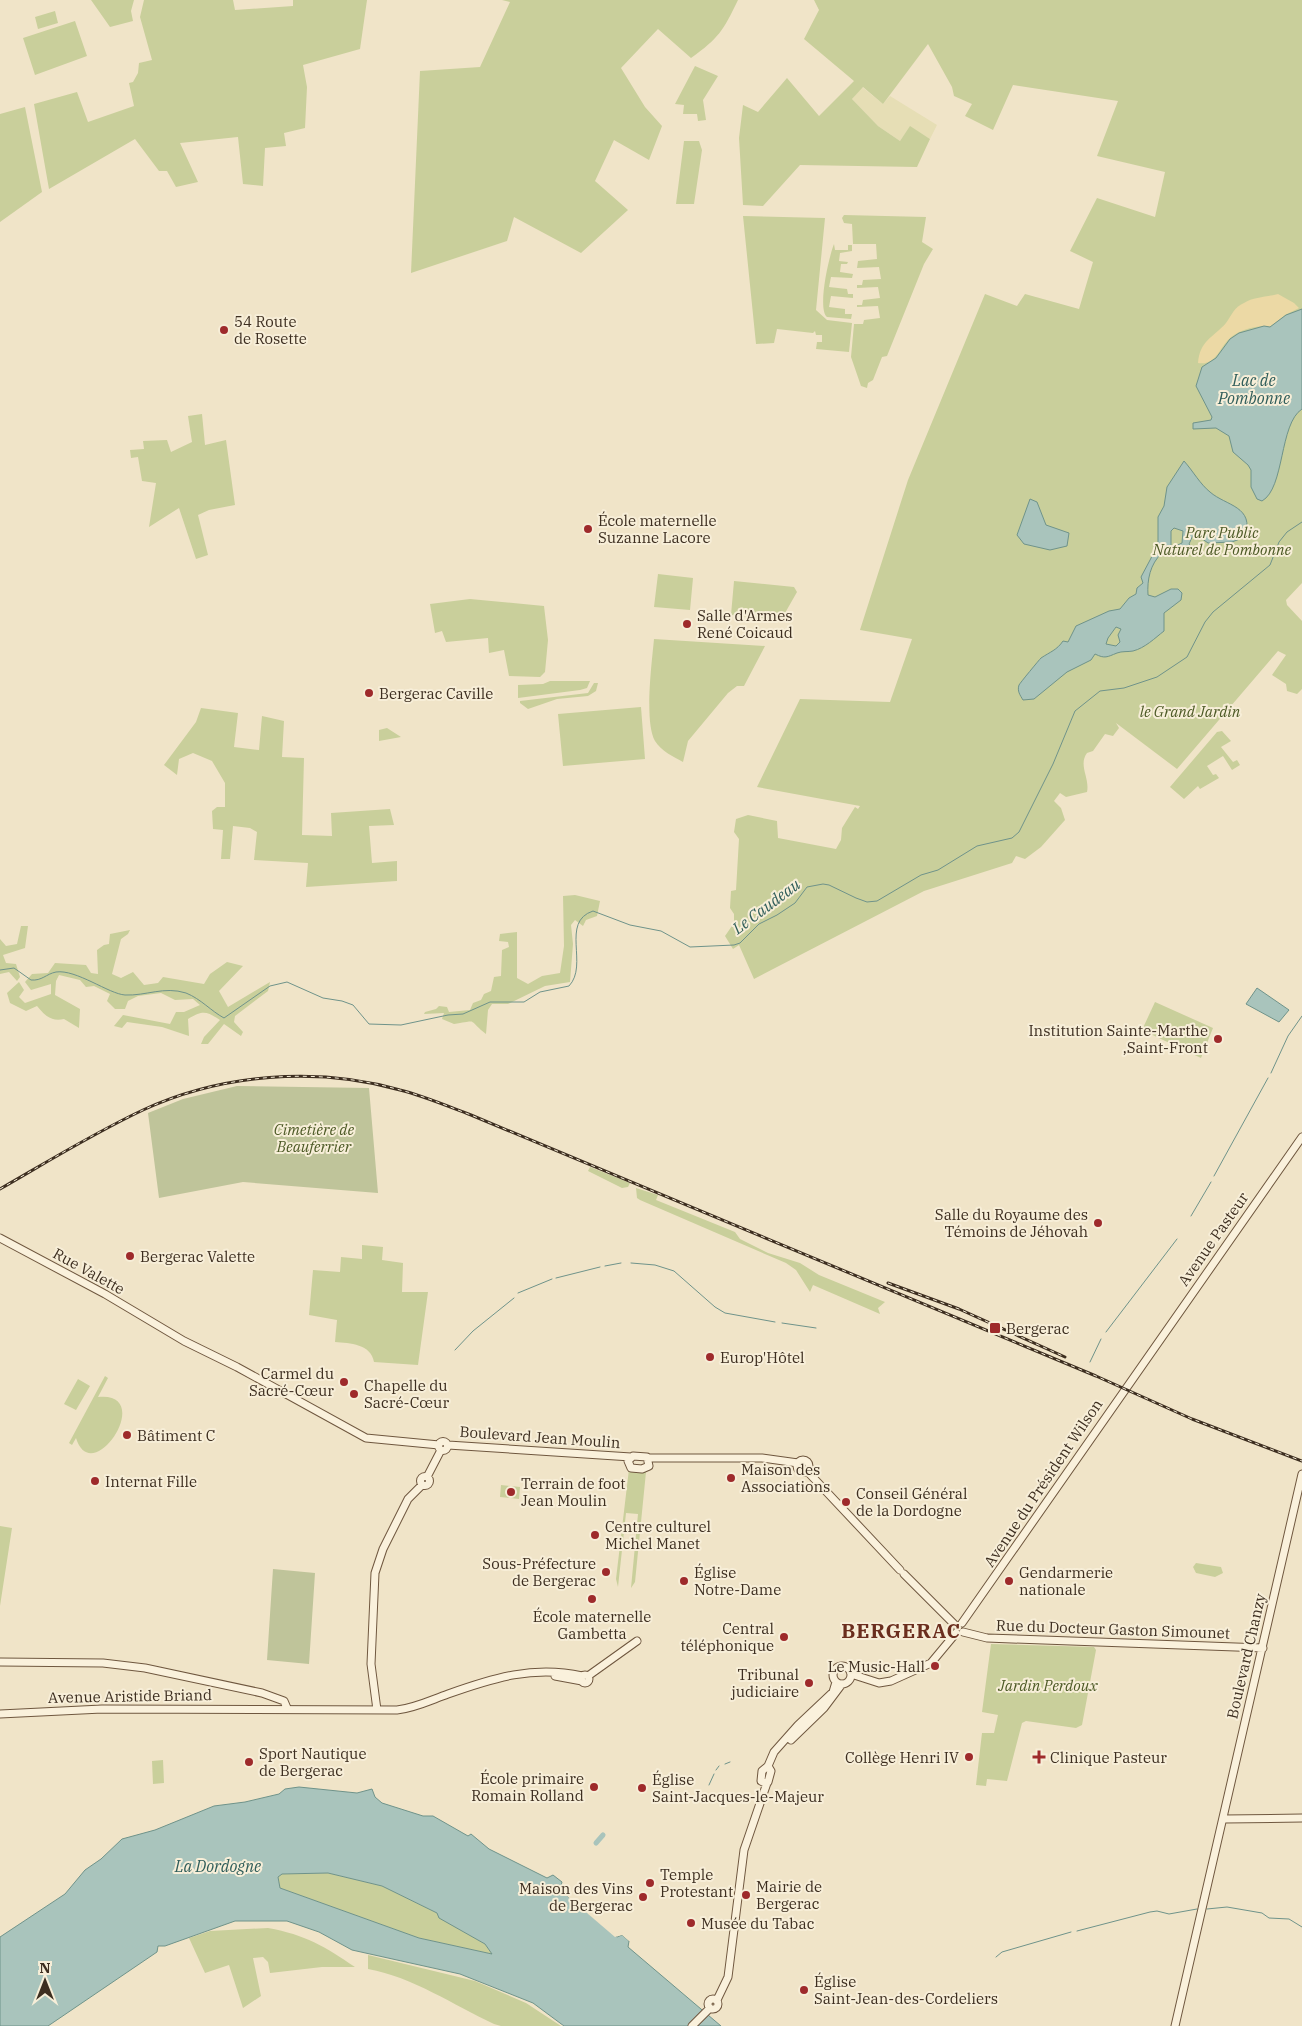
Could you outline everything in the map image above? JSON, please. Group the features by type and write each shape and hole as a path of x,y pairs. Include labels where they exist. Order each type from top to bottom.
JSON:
{"main road":[{"name":"Avenue Pasteur","path":"1146,1357 1302,1137"},
{"name":"Rue Valette","path":"0,1238 164,1328 212,1351 222,1360 366,1438"},
{"name":"Avenue du Président Wilson","path":"958,1623 1146,1357"},
{"name":"Boulevard Jean Moulin","path":"366,1438 440,1447 444,1441 448,1445 631,1457 649,1460"},
{"path":"378,1710 371,1664 374,1573 383,1549 408,1499 422,1484 422,1479 427,1477 440,1447"},
{"path":"631,1457 628,1464 632,1468 647,1468 649,1460 657,1458 769,1459 798,1463 806,1461 809,1466 807,1471 902,1572 964,1627 937,1657 926,1665 885,1683 850,1677 839,1683 833,1692 798,1725 774,1752 769,1767 763,1768 760,1779 767,1783 744,1850 728,1977 717,2000 710,2001 708,2009 692,2026"},
{"name":"Boulevard Chanzy","path":"1175,2026 1302,1474"},
{"name":"Rue du Docteur Gaston Simounet","path":"959,1632 987,1638 1262,1648"},
{"name":"Avenue Aristide Briand","path":"0,1714 61,1710 405,1709 506,1675 538,1671 584,1677 637,1641"},
{"path":"0,1662 103,1663 145,1668 262,1693 284,1701 287,1708"},
{"path":"839,1683 832,1673 837,1666 847,1667 850,1677"},
{"path":"1224,1819 1302,1818"}],"shaded area":[{"path":"862,87 883,104 890,96 937,125 930,139 910,127 900,141 878,126 852,99"}],"green space":[{"path":"91,0 134,0 131,11 133,21 110,27"},
{"path":"144,0 233,0 235,10 293,6 293,0 367,0 360,49 303,65 307,87 305,128 284,133 286,146 265,148 263,186 243,184 238,137 180,143 198,182 176,187 167,171 159,171 135,139 49,189 34,104 77,92 88,122 134,106 129,83 133,82 138,73 139,63 152,60 140,17"},
{"path":"502,0 738,0 719,33 708,45 691,58 658,29 621,68 645,107 662,126 649,160 614,140 595,181 628,210 581,253 514,217 507,241 411,273 420,71 480,67 510,2"},
{"path":"814,0 1302,0 1302,583 1286,600 1287,605 1302,621 1302,689 1297,694 1287,691 1286,684 1272,675 1286,655 1278,651 1177,769 1116,723 1119,728 1113,736 1105,734 1093,751 1087,753 1084,767 1087,792 1066,797 1060,793 1054,801 1061,808 1065,820 1041,847 1025,859 1016,856 1012,863 924,891 754,979 739,945 733,949 725,936 734,923 734,914 730,908 731,891 736,890 739,839 734,832 736,819 748,815 777,821 778,838 836,849 841,840 842,828 855,807 858,809 860,806 757,787 800,699 890,702 912,639 860,630 908,480 985,294 1017,306 1025,294 1079,309 1093,262 1070,251 1097,198 1155,217 1165,172 1097,156 1118,101 1013,85 993,130 965,116 972,104 954,96 952,87 928,44 883,104 863,87 852,99 878,126 900,141 910,126 930,139 917,167 800,165 763,206 743,205 739,138 743,105 758,112 787,78 819,116 854,81 804,39 819,10"},
{"path":"55,11 58,23 38,29 35,17"},
{"path":"75,21 87,56 35,75 23,38"},
{"path":"695,66 718,76 703,100 706,120 698,121 697,114 683,114 684,105 675,104"},
{"path":"25,107 42,192 0,222 0,114"},
{"path":"684,141 699,141 702,150 694,204 676,204"},
{"path":"844,215 926,217 922,242 933,249 924,264 887,356 882,357 873,380 868,383 867,388 861,386 851,357 854,324 863,324 864,320 880,318 878,306 857,307 857,305 862,305 863,300 880,298 878,287 857,288 857,285 862,285 863,280 881,279 879,267 857,268 858,261 877,259 876,244 853,244 852,224 844,223 842,218"},
{"path":"743,216 825,218 816,310 827,320 852,323 849,352 816,349 817,342 822,342 822,335 816,335 815,331 813,333 777,329 774,343 756,344"},
{"path":"834,244 835,250 848,250 848,245 852,245 852,251 840,253 839,261 848,262 847,264 841,264 840,272 853,274 852,278 831,277 829,287 847,289 848,294 853,294 853,298 831,296 829,307 845,309 845,314 852,314 851,319 827,317 824,312 825,282"},
{"path":"202,414 205,445 226,440 235,505 209,510 198,515 208,555 196,559 179,508 149,527 156,483 142,481 138,457 131,458 130,450 144,449 143,441 167,440 171,452 192,442 188,416"},
{"path":"658,574 693,578 690,610 654,607"},
{"path":"734,581 794,587 797,592 781,620 731,615"},
{"path":"470,599 544,606 548,640 545,672 540,677 509,676 504,650 489,653 488,638 446,642 442,631 435,633 430,604"},
{"path":"654,639 765,646 744,686 737,686 728,693 688,741 683,762 661,748 655,741 652,732 649,706"},
{"path":"550,681 590,681 587,688 580,690 518,698 518,685 543,684"},
{"path":"594,683 598,683 596,691 588,696 557,699 528,709 520,703 520,701 588,693"},
{"path":"641,707 645,759 563,766 558,714"},
{"path":"201,708 238,713 234,747 259,750 262,716 284,721 282,757 304,758 302,835 332,836 331,813 390,809 394,825 369,826 372,863 397,861 397,881 306,887 308,863 254,860 257,832 250,828 233,826 230,859 221,859 223,830 213,829 212,811 217,807 225,807 225,783 212,761 193,753 179,759 177,775 164,765 196,722"},
{"path":"387,728 401,737 379,741 379,730"},
{"path":"1222,731 1231,741 1221,747 1233,762 1237,760 1240,765 1232,770 1223,756 1207,766 1213,775 1216,774 1219,778 1200,789 1198,786 1184,799 1170,787 1217,732"},
{"path":"575,895 600,901 597,916 586,920 583,926 575,920 571,925 573,944 570,982 545,986 508,1004 492,1004 488,1010 486,1034 470,1021 454,1024 442,1019 444,1013 424,1014 439,1006 447,1007 449,1012 470,1010 473,1003 481,1000 484,994 491,991 494,977 501,976 502,950 509,947 508,942 499,941 500,934 517,932 517,978 528,984 542,976 560,973 564,946 563,896"},
{"path":"21,926 28,926 25,948 3,955 6,963 16,964 20,977 17,981 9,972 0,974 0,939 6,946 17,944"},
{"path":"130,930 121,939 112,974 121,978 133,972 144,985 158,983 163,977 204,984 210,974 227,962 243,966 219,991 228,1007 270,982 268,991 235,1016 234,1022 243,1032 241,1036 224,1024 208,1044 201,1044 204,1037 220,1020 204,1013 197,1014 188,1019 189,1036 162,1027 127,1022 122,1028 114,1026 123,1015 170,1024 176,1012 184,1012 200,1005 193,999 175,1000 161,993 138,996 128,1001 125,1009 115,1009 107,1001 110,994 94,986 86,987 80,980 59,975 56,981 55,995 80,1009 79,1028 64,1019 56,1020 49,1017 37,1006 26,1011 10,1003 7,993 19,982 24,990 19,997 25,1003 51,994 51,984 31,990 25,982 32,974 48,973 55,963 86,965 91,973 98,974 97,950 109,944 110,934"},
{"path":"1155,1002 1213,1028 1201,1058 1142,1030"},
{"name":"Cimetière de Beauferrier","path":"237,1086 369,1088 378,1193 243,1182 159,1198 148,1113 183,1099"},
{"path":"590,1167 630,1183 628,1187 622,1188 588,1171"},
{"path":"636,1188 658,1195 656,1200 735,1232 740,1239 768,1253 800,1263 819,1275 885,1302 878,1308 880,1314 813,1285 810,1292 796,1270 786,1263 640,1200 637,1198"},
{"path":"362,1245 383,1247 382,1260 403,1263 402,1292 428,1292 418,1365 374,1362 369,1351 364,1348 353,1344 335,1342 337,1320 309,1315 313,1270 340,1272 341,1257 362,1259"},
{"path":"105,1376 108,1378 98,1397 115,1399 122,1408 121,1421 115,1435 106,1446 94,1453 84,1451 76,1438 72,1445 69,1443"},
{"path":"78,1379 90,1386 76,1410 64,1404"},
{"path":"629,1469 646,1472 635,1582 631,1588 638,1514 626,1513 618,1587 616,1579"},
{"name":"Terrain de foot Jean Moulin","path":"501,1485 520,1487 519,1499 500,1497"},
{"path":"0,1526 12,1528 0,1606"},
{"path":"1196,1563 1221,1567 1223,1573 1215,1577 1196,1573 1193,1567"},
{"path":"273,1569 315,1573 309,1664 267,1660"},
{"name":"Jardin Perdoux","path":"991,1644 1094,1647 1096,1650 1082,1725 1076,1728 1026,1721 1022,1723 1007,1781 987,1779 986,1786 976,1785 982,1733 994,1733 998,1715 982,1712"},
{"path":"163,1760 164,1783 153,1784 152,1761"},
{"path":"328,1873 382,1886 437,1913 440,1918 485,1944 492,1954 419,1938 280,1888 278,1876 281,1874"},
{"path":"268,1928 293,1934 314,1942 355,1967 322,1967 270,1973 268,1962 263,1957 253,1958 261,1996 243,2008 229,1965 205,1973 189,1938 210,1931"},
{"path":"368,1955 475,1981 526,2003 561,2026 501,2026 494,2024 401,1978 368,1969"}],"sand":[{"path":"1278,294 1299,308 1285,315 1270,327 1255,327 1238,332 1226,342 1213,359 1209,362 1198,363 1204,344 1226,323 1238,307 1252,299"}],"water":[{"name":"Lac de Pombonne","path":"1302,309 1302,409 1289,428 1275,483 1269,494 1262,501 1257,499 1251,487 1251,470 1233,452 1229,436 1216,428 1193,429 1193,423 1211,420 1212,417 1196,386 1202,367 1216,358 1230,339 1239,333 1264,326 1270,327 1286,315"},
{"path":"1184,461 1210,492 1243,513 1247,527 1245,537 1232,542 1208,543 1194,533 1189,544 1193,549 1190,553 1162,553 1150,572 1148,595 1155,597 1171,589 1178,589 1182,593 1181,600 1164,613 1164,631 1137,650 1119,652 1106,657 1095,654 1091,660 1067,672 1034,699 1023,700 1018,687 1041,658 1056,649 1063,641 1068,642 1076,626 1109,611 1120,609 1129,598 1136,594 1137,588 1143,583 1141,577 1158,545 1158,517 1164,506 1167,487","holes":["1174,528 1183,531 1182,543 1171,548 1171,531","1116,627 1121,629 1118,635 1120,642 1116,646 1106,644"]},
{"path":"1030,499 1037,502 1046,525 1069,533 1067,546 1050,550 1024,544 1017,535"},
{"path":"1257,988 1289,1010 1279,1022 1246,1004"},
{"name":"La Dordogne","path":"299,1787 357,1793 372,1789 375,1797 382,1803 423,1816 433,1816 468,1836 471,1834 489,1849 547,1878 553,1875 562,1882 560,1890 617,1937 622,1935 629,1941 628,1947 721,2026 564,2026 533,2003 460,1974 352,1950 319,1932 287,1921 235,1921 165,1946 158,1946 157,1952 48,2026 0,2026 0,1937 65,1894 85,1870 101,1859 122,1839 155,1830 214,1806 245,1802 279,1794 285,1789","holes":["328,1873 382,1886 437,1913 439,1918 485,1944 492,1954 419,1938 280,1888 278,1877 282,1874"]}],"pier":[{"path":"564,1880 562,1888 616,1935 623,1932 632,1939 629,1941 622,1935 615,1937 560,1890"}],"waterway":[{"name":"Le Caudeau","path":"0,970 14,968 31,980 56,972 64,972 73,974 110,991 125,995 170,990 178,991 186,993 224,1018 270,986 287,982 323,998 353,1005 369,1024 401,1025 448,1015 463,1014 490,1002 524,1002 540,992 569,986 577,967 576,934 578,924 583,917 593,911 630,925 661,931 690,947 734,945 740,943 759,924 795,903 807,887 823,884 829,885 867,902 877,901 921,875 938,870 977,846 1012,838 1019,832 1053,764 1075,711 1100,691 1124,688 1157,677 1187,657 1205,622 1213,612 1270,565 1279,542 1287,532 1302,522"},
{"path":"1271,1073 1288,1036 1302,1016"},
{"path":"1214,1176 1268,1078"},
{"path":"1191,1216 1211,1182"},
{"path":"1106,1332 1177,1239"},
{"path":"605,1266 621,1263"},
{"path":"631,1263 655,1265 674,1271 715,1307 725,1313 775,1322"},
{"path":"556,1278 600,1267"},
{"path":"518,1293 552,1279"},
{"path":"455,1350 473,1331 514,1298"},
{"path":"782,1323 816,1328"},
{"path":"1090,1362 1101,1339"},
{"path":"725,1764 730,1762"},
{"path":"716,1770 719,1766"},
{"path":"709,1785 714,1774"},
{"path":"596,1843 603,1835"},
{"path":"1207,1909 1227,1907 1262,1913 1269,1918 1289,1919 1302,1927"},
{"path":"1077,1931 1150,1912 1157,1911 1169,1914 1197,1909"},
{"path":"996,1957 1002,1952 1071,1932"}],"railway":[{"path":"0,1189 71,1148 143,1110 204,1088 236,1082 302,1076 368,1082 418,1095 471,1115 1096,1376 1192,1419 1302,1461"},
{"path":"888,1283 959,1309 1065,1357"}],"place":[{"name":"54 Route de Rosette","path":"224,330"},
{"name":"École maternelle Suzanne Lacore","path":"588,529"},
{"name":"Salle d'Armes René Coicaud","path":"687,624"},
{"name":"Bergerac Caville","path":"369,693"},
{"name":"Institution Sainte-Marthe ,Saint-Front","path":"1218,1039"},
{"name":"Salle du Royaume des Témoins de Jéhovah","path":"1098,1223"},
{"name":"Bergerac Valette","path":"130,1256"},
{"name":"Bergerac","path":"995,1328"},
{"name":"Europ'Hôtel","path":"710,1357"},
{"name":"Carmel du Sacré-Cœur","path":"344,1382"},
{"name":"Chapelle du Sacré-Cœur","path":"354,1394"},
{"name":"Bâtiment C","path":"127,1435"},
{"name":"Maison des Associations","path":"731,1478"},
{"name":"Internat Fille","path":"95,1481"},
{"name":"Terrain de foot Jean Moulin","path":"511,1492"},
{"name":"Conseil Général de la Dordogne","path":"846,1502"},
{"name":"Centre culturel Michel Manet","path":"595,1535"},
{"name":"Sous-Préfecture de Bergerac","path":"606,1572"},
{"name":"Église Notre-Dame","path":"684,1581"},
{"name":"Gendarmerie nationale","path":"1009,1581"},
{"name":"École maternelle Gambetta","path":"592,1599"},
{"name":"Central téléphonique","path":"784,1637"},
{"name":"Le Music-Hall","path":"935,1666"},
{"name":"Tribunal judiciaire","path":"809,1683"},
{"name":"Collège Henri IV","path":"969,1757"},
{"name":"Clinique Pasteur","path":"1039,1757"},
{"name":"Sport Nautique de Bergerac","path":"249,1762"},
{"name":"École primaire Romain Rolland","path":"594,1787"},
{"name":"Église Saint-Jacques-le-Majeur","path":"642,1788"},
{"name":"Temple Protestant","path":"650,1883"},
{"name":"Mairie de Bergerac","path":"746,1895"},
{"name":"Maison des Vins de Bergerac","path":"643,1897"},
{"name":"Musée du Tabac","path":"691,1923"},
{"name":"Église Saint-Jean-des-Cordeliers","path":"804,1990"}],"district":[{"name":"BERGERAC","path":"901,1630"}],"park label":[{"name":"Parc Public Naturel de Pombonne","path":"1222,540"},
{"name":"le Grand Jardin","path":"1190,711"}]}
